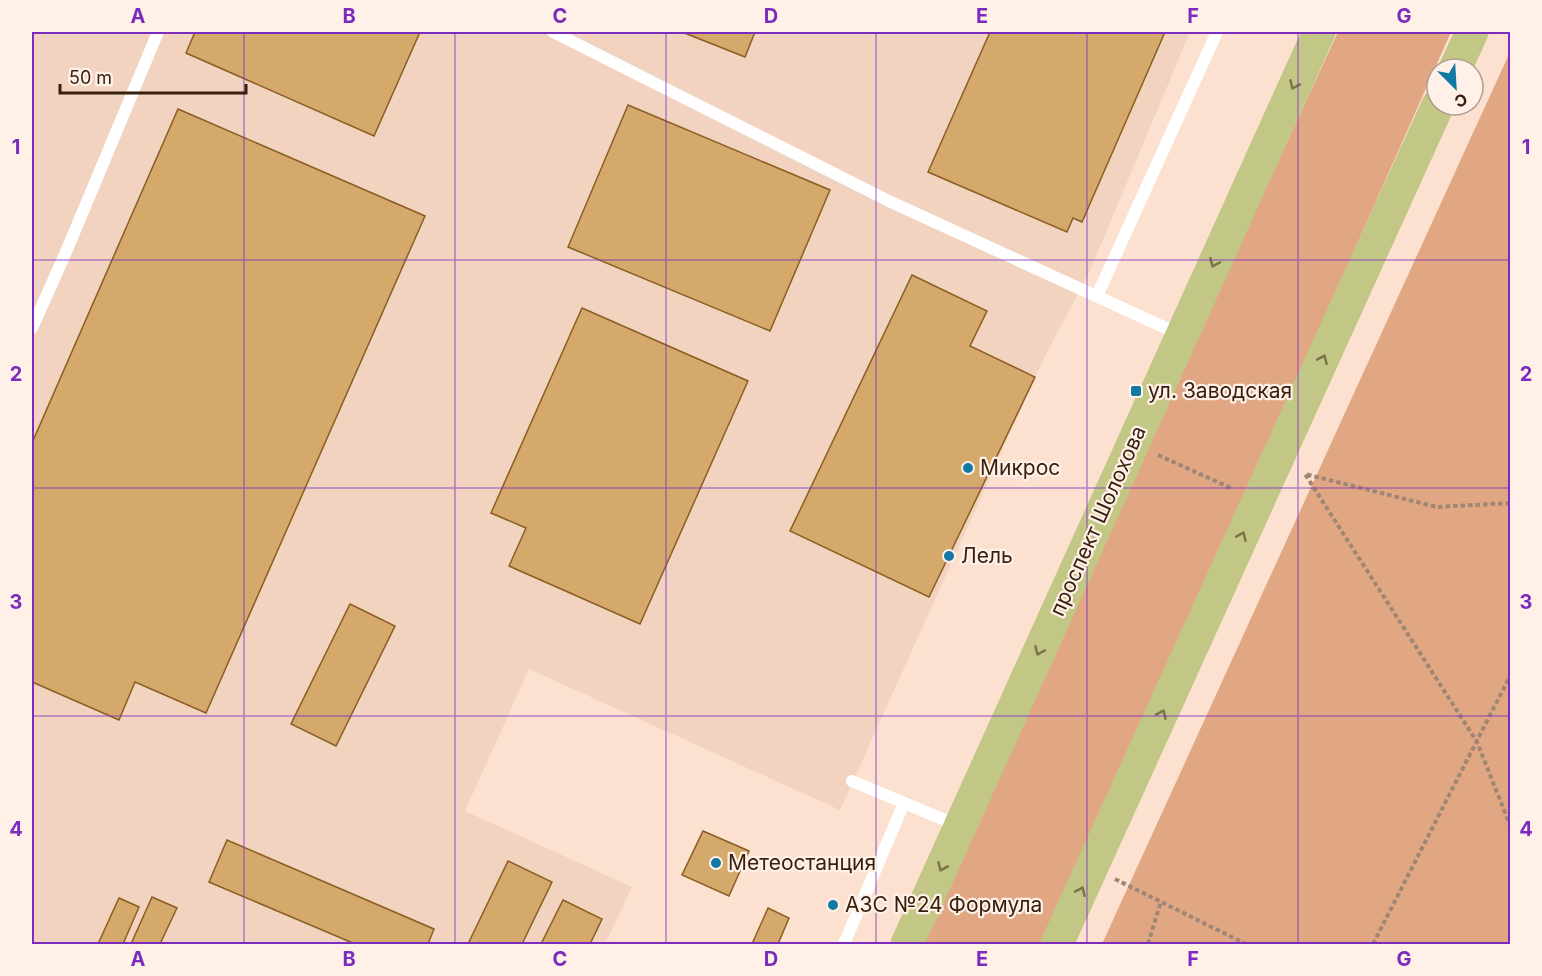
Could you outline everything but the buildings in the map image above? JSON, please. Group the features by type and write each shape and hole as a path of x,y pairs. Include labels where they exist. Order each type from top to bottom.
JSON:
{"main road":[{"name":"проспект Шолохова","path":"907,945 1318,32"},
{"path":"1461,57 1472,32"},
{"path":"1057,945 1433,117"}],"lane":[{"path":"32,328 158,32"},
{"path":"553,32 891,202 1182,335"},
{"path":"1097,296 1217,32"},
{"path":"852,781 960,826"},
{"path":"844,945 904,803"}],"path":[{"path":"1133,444 1258,501"},
{"path":"1510,503 1437,507 1305,474 1477,742 1510,825"},
{"path":"1373,945 1510,676"},
{"path":"1092,868 1246,945"},
{"path":"1148,945 1161,901"}],"shaded area":[{"path":"32,32 1190,32 1089,273 1044,358 840,810 529,669 465,811 632,887 605,944 32,944"},
{"path":"1338,32 1451,32 1440,57 1425,57 1425,91 1248,490 1042,944 921,944 1146,447"},
{"path":"1510,52 1510,944 1102,944 1480,117 1485,117 1485,107"}],"place":[{"name":"ул. Заводская","path":"1136,391"},
{"name":"Микрос","path":"968,468"},
{"name":"Лель","path":"949,556"},
{"name":"Метеостанция","path":"716,863"},
{"name":"АЗС №24 Формула","path":"833,905"}]}
